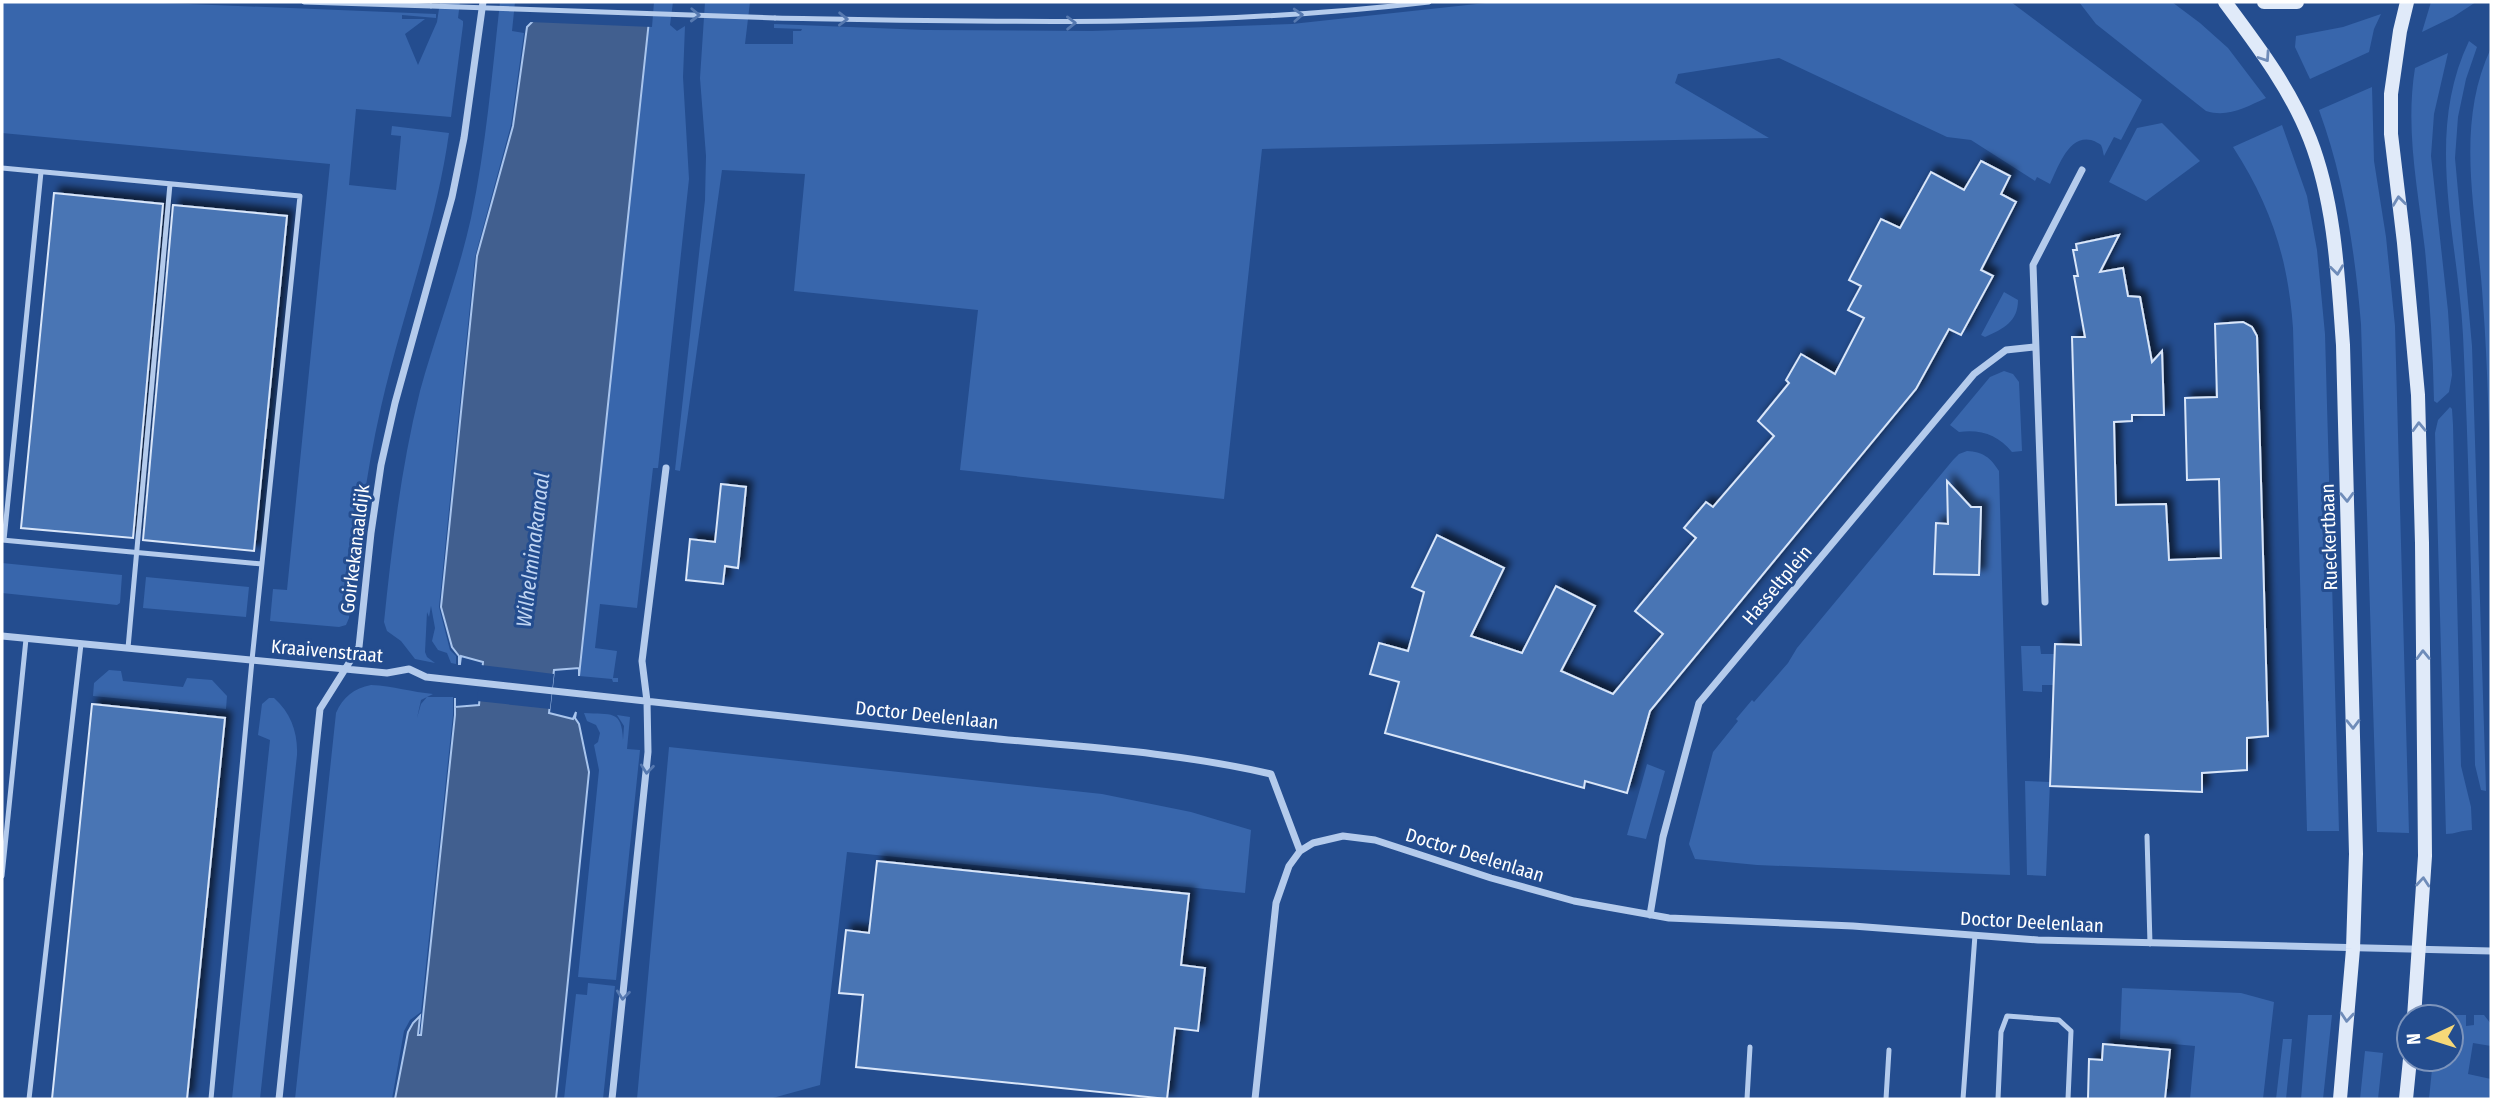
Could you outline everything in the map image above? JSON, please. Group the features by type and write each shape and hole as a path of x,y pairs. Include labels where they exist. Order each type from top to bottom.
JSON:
{"main road":[{"name":"Rueckertbaan","path":"2225,2 2282,83 2311,140 2326,195 2338,269 2344,359 2356,854 2353,949 2340,1099"},
{"path":"2264,2 2297,2"},
{"path":"2407,2 2391,94 2391,134 2404,243 2418,405 2425,856 2415,1003"},
{"path":"2406,1099 2409,1073"}],"street":[{"name":"Goirkekanaaldijk","path":"279,1099 320,709 359,647 381,466 395,403 452,197 464,138 483,2"},
{"path":"2045,602 2033,265 2082,170"},
{"name":"Hasseltplein","path":"1650,915 1663,837 1699,703 1974,374 2006,349 2035,347"},
{"path":"612,1099 648,752 647,701 642,661 666,468"},
{"name":"Kraaivenstraat","path":"2,636 387,673 409,669 426,677 647,701"},
{"name":"Doctor Deelenlaan","path":"647,701 1171,755 1234,765 1271,774 1300,851 1328,838 1343,836 1375,840 1491,878 1550,894 1669,918 2150,944 2491,951"},
{"path":"1255,1099 1276,903 1289,866 1300,851"}],"lane":[{"path":"304,2 775,18 1036,23 1133,22 1337,13 1429,2"},
{"path":"2,168 300,196 252,660 211,1099"},
{"path":"41,172 3,540 262,564"},
{"path":"128,648 170,184"},
{"path":"2,876 26,639"},
{"path":"29,1099 81,644"},
{"path":"2147,836 2150,944"},
{"path":"1963,1099 1975,935"},
{"path":"1998,1099 2001,1032 2007,1016 2059,1020 2071,1031 2068,1099"},
{"path":"1747,1099 1750,1047"},
{"path":"1886,1099 1889,1050"}],"shaded area":[{"path":"2,2 140,2 436,14 436,18 402,15 402,19 425,19 405,34 418,65 437,22 440,2 460,2 458,18 463,21 463,25 451,117 356,109 349,185 396,190 401,136 391,135 392,126 449,133 436,202 375,433 346,625 339,627 270,621 273,589 287,590 330,164 2,133"},
{"path":"500,2 515,2 512,31 524,33 511,125 475,257 439,607 450,650 456,656 456,664 451,663 447,653 438,650 432,641 435,628 431,606 429,617 427,612 425,652 435,663 415,659 401,641 387,631 384,622 398,506 413,420 471,218 481,164"},
{"path":"651,2 673,2 670,25 677,31 685,26 683,77 689,179 658,468 653,468 637,608 600,604 595,648 617,651 613,678 618,678 618,682 613,682 612,679 579,676"},
{"path":"705,2 750,2 745,44 793,44 793,31 802,29 774,28 774,24 925,30 1092,31 1292,24 1495,2 2011,2 2142,100 2121,140 2114,137 2104,156 2101,145 2095,141 2083,140 2076,143 2065,154 2050,184 2037,177 2035,181 1971,140 1947,137 1779,58 1678,74 1675,83 1769,138 1262,149 1224,499 960,470 978,310 794,291 805,174 722,170 680,471 675,470 705,200 706,156 700,78"},
{"path":"2079,2 2172,2 2228,48 2266,98 2229,112 2206,111 2096,24"},
{"path":"2431,2 2476,2 2422,32"},
{"path":"2381,14 2374,29 2369,52 2310,79 2295,47 2296,36 2343,27"},
{"path":"2469,41 2477,47 2466,79 2458,117 2455,158 2472,346 2486,791 2481,790 2475,765 2463,335 2447,186 2446,149 2448,113 2456,77"},
{"path":"2491,48 2491,501 2485,328 2473,206 2470,142 2473,110"},
{"path":"2448,53 2434,114 2431,156 2448,311 2452,375 2449,392 2437,403 2434,401 2425,250 2411,114 2415,68"},
{"path":"2372,87 2374,161 2386,237 2395,326 2409,833 2377,832 2361,324 2347,216 2335,162 2319,110"},
{"path":"2162,123 2200,161 2146,201 2109,182 2137,128"},
{"path":"2282,125 2307,196 2317,250 2325,334 2339,831 2307,831 2291,303 2275,233 2258,190 2233,147"},
{"path":"2004,292 2018,300 2015,314 2003,328 1985,337 1981,335"},
{"path":"2004,371 2013,374 2019,382 2022,451 2012,452 2001,441 1988,435 1975,431 1959,432 1950,425 1990,377"},
{"path":"2450,407 2453,425 2461,766 2471,807 2472,830 2446,834 2435,433 2438,420"},
{"path":"1967,451 1986,456 1999,471 2010,875 1757,865 1695,859 1689,844 1713,752 1738,721 1736,719 1788,663 1797,648 1953,460"},
{"path":"2,563 122,575 120,603 117,605 2,593"},
{"path":"146,577 249,587 246,617 143,608"},
{"path":"2021,646 2040,646 2041,654 2055,654 2054,685 2042,685 2042,692 2023,691"},
{"path":"109,670 121,671 123,681 183,687 187,678 212,680 227,696 226,709 93,696 94,683"},
{"path":"371,685 433,694 427,697 453,697 421,1012 410,1020 404,1031 392,1099 295,1099 336,713 350,694"},
{"path":"269,698 274,698 289,717 295,731 297,755 260,1099 232,1099 270,740 258,735 262,704"},
{"path":"584,713 608,714 617,718 623,740 624,726 617,715 630,717 627,749 640,750 616,980 578,977 599,770 594,745 598,742 600,733 596,725 587,721"},
{"path":"669,747 1102,794 1191,812 1251,830 1245,893 847,852 820,1085 769,1099 637,1099"},
{"path":"1647,764 1665,771 1646,839 1627,835"},
{"path":"2025,781 2050,782 2046,876 2027,875"},
{"path":"588,983 615,986 603,1099 564,1099 576,994 587,995"},
{"path":"2122,988 2241,993 2274,1002 2263,1099 2190,1099 2195,1046 2120,1039"},
{"path":"2308,1015 2332,1015 2323,1099 2301,1099"},
{"path":"2465,1015 2466,1026 2474,1025 2474,1015 2484,1015 2491,1024 2491,1046 2473,1043 2468,1074 2491,1079 2491,1099 2429,1099 2432,1073 2465,1073"},
{"path":"2283,1039 2292,1039 2286,1099 2276,1099"},
{"path":"2365,1051 2383,1053 2378,1099 2360,1099"}],"water":[{"name":"Wilhelminakanaal","path":"651,2 579,676 579,668 554,670 549,713 573,719 576,712 575,718 579,724 589,772 556,1099 395,1099 408,1032 420,1016 418,1035 421,1035 455,707 479,705 483,662 461,656 459,664 459,656 452,647 441,607 477,256 513,126 527,27 533,21"}],"pier":[{"path":"532,2 654,2 652,27 529,22"},
{"path":"481,665 554,674 550,709 477,701"}],"building":[{"path":"1981,161 2010,176 2001,194 2016,202 1981,270 1993,276 1961,335 1949,329 1916,389 1650,711 1627,793 1585,781 1584,788 1385,733 1399,682 1370,674 1379,643 1408,651 1424,592 1412,587 1437,535 1504,568 1471,636 1522,653 1556,586 1595,606 1561,671 1613,694 1663,634 1635,611 1696,538 1684,528 1706,502 1713,507 1774,436 1758,421 1789,383 1786,380 1801,354 1835,374 1864,318 1848,310 1861,286 1849,280 1881,219 1900,228 1931,172 1964,190"},
{"path":"54,193 163,204 133,538 21,528"},
{"path":"173,205 287,216 254,551 143,540"},
{"path":"2119,235 2100,272 2123,268 2128,296 2140,297 2152,362 2162,351 2164,415 2132,415 2132,421 2114,422 2116,505 2166,504 2169,560 2221,558 2219,479 2187,480 2185,398 2217,397 2215,324 2243,322 2252,327 2257,336 2268,736 2247,738 2247,770 2202,773 2202,792 2050,786 2055,644 2081,645 2072,337 2085,337 2074,276 2078,276 2073,250 2077,250 2076,244"},
{"path":"1947,481 1971,507 1981,507 1979,575 1934,574 1936,523 1948,524"},
{"path":"721,484 746,487 738,568 725,566 723,584 686,580 690,539 715,542"},
{"path":"92,704 225,718 187,1099 52,1099"},
{"path":"877,861 1189,894 1181,965 1205,968 1198,1031 1175,1028 1167,1099 856,1067 863,995 839,993 846,930 869,933"},
{"path":"2103,1044 2170,1050 2165,1099 2088,1099 2089,1059 2102,1060"}]}
